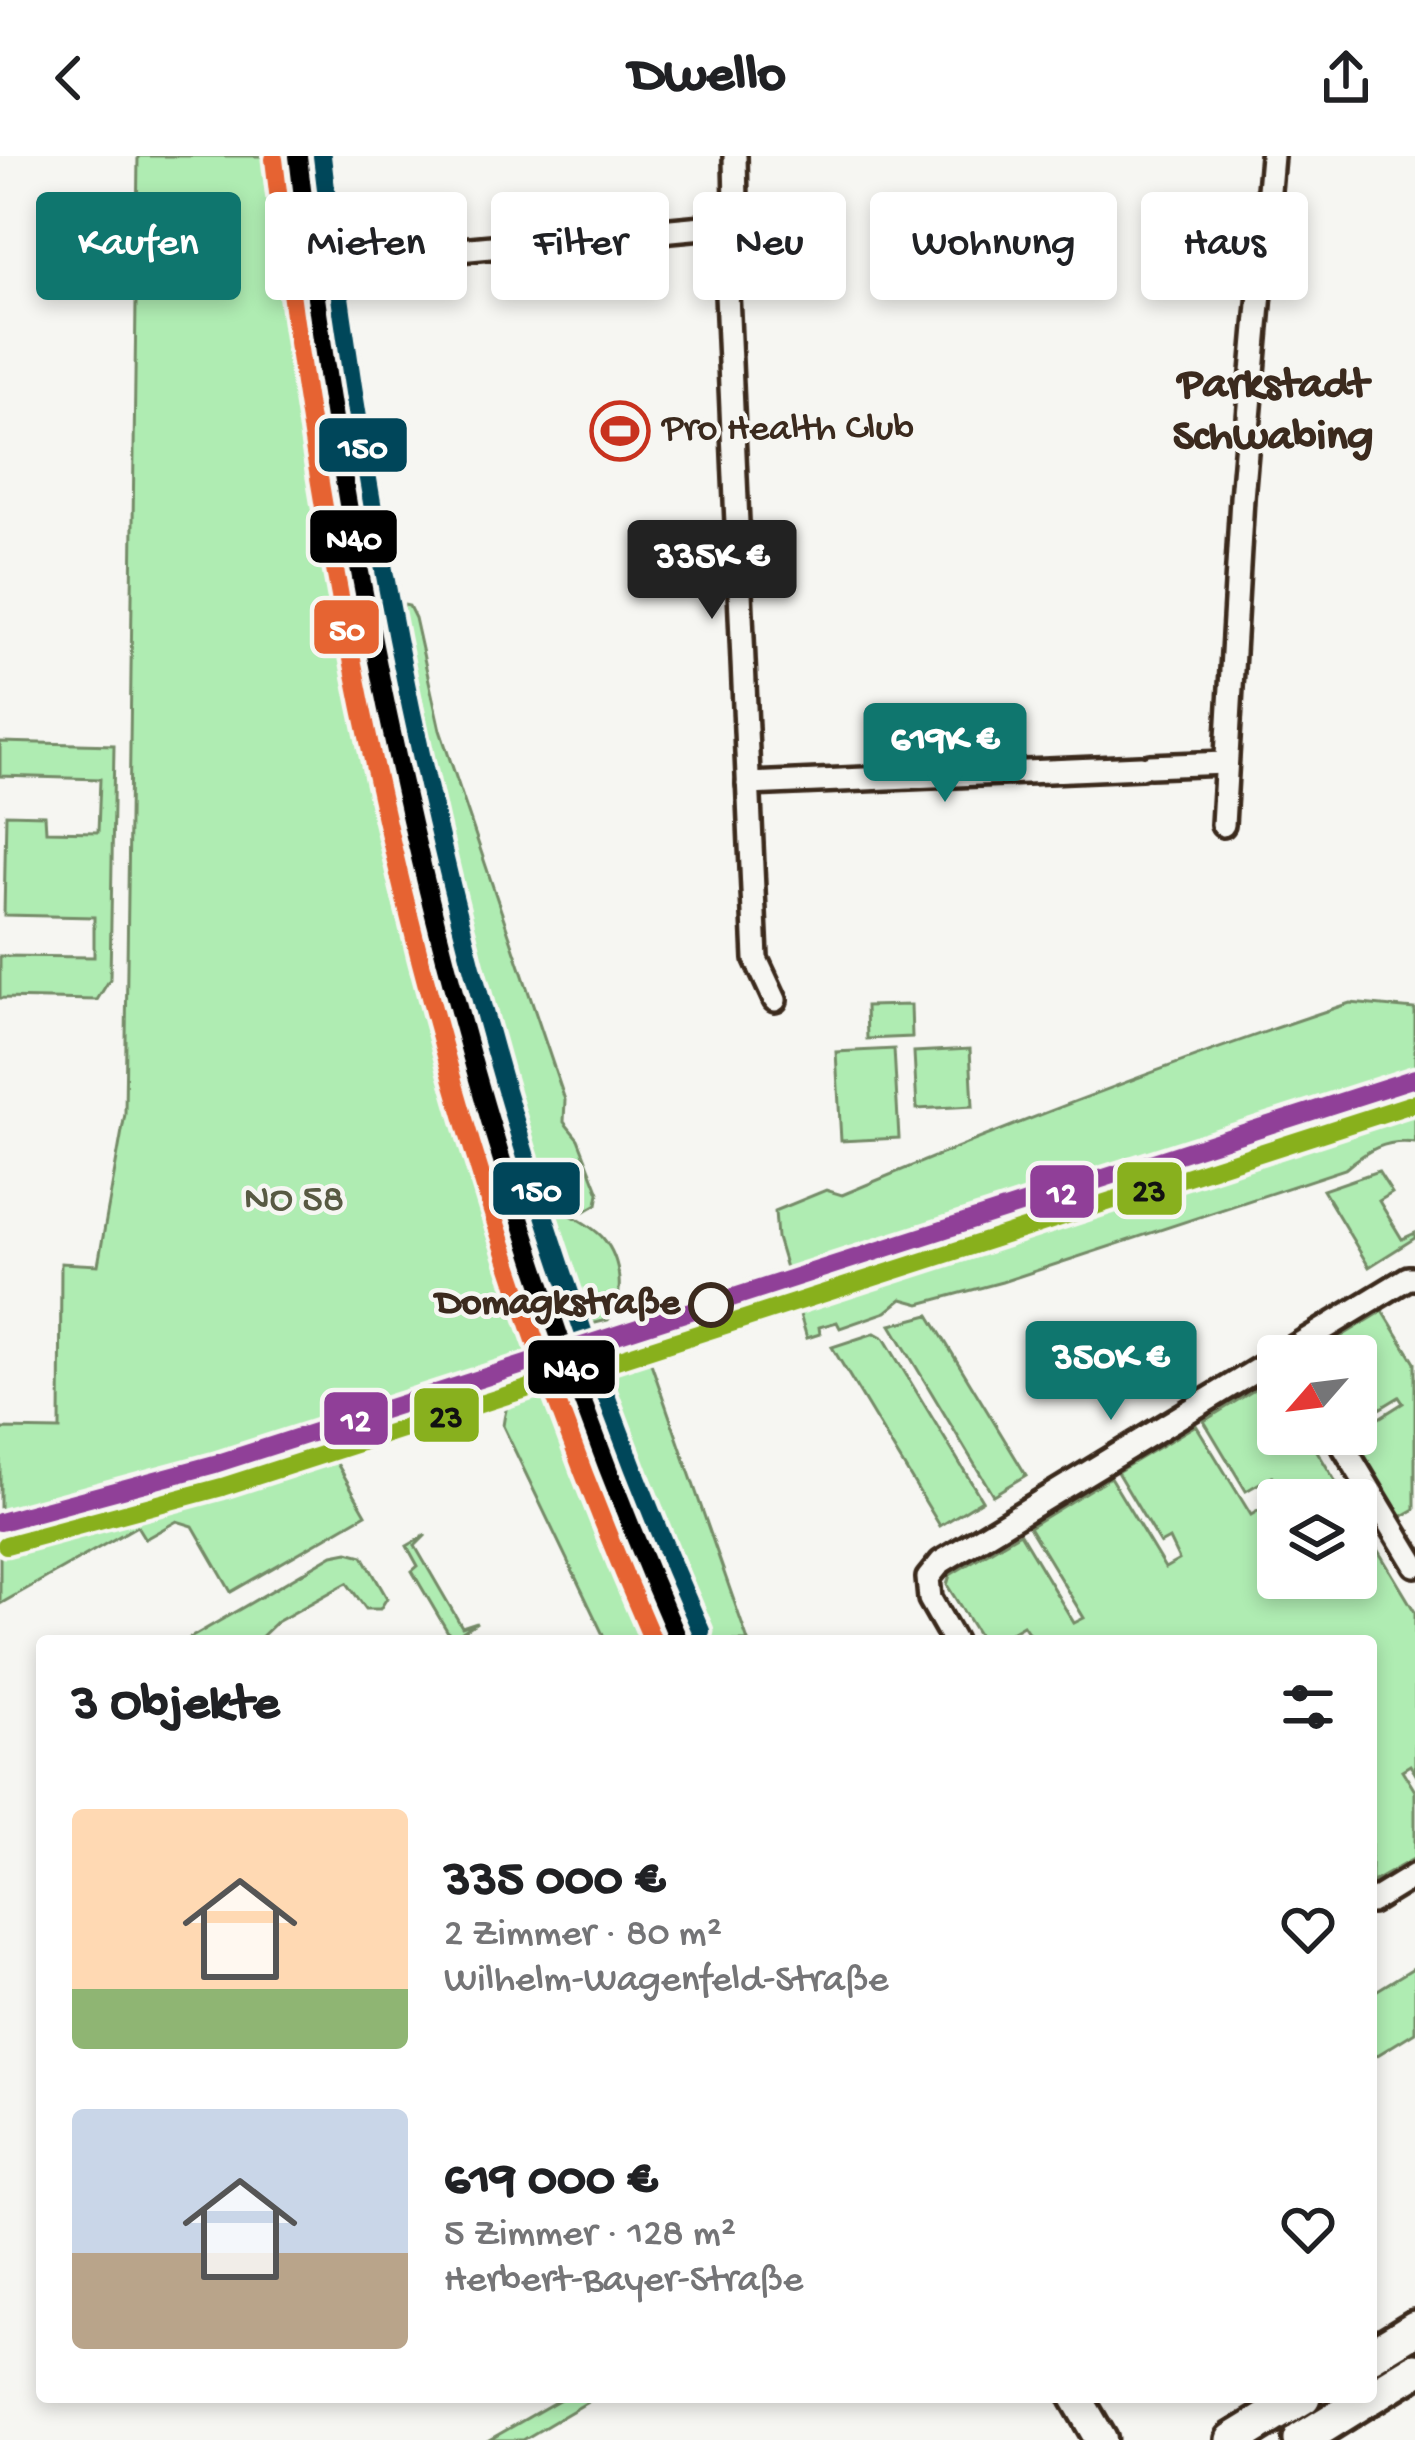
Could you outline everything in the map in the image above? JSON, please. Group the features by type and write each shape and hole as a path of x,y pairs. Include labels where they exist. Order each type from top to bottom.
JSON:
{"main road":[{"path":"1377,2351 1415,2328"},
{"path":"1377,2393 1415,2370"},
{"path":"1233,2440 1293,2403"},
{"path":"1301,2440 1361,2403"}],"street":[{"path":"298,156 302,192"},
{"path":"735,156 736,192"},
{"path":"1223,825 1242,498 1272,156"},
{"path":"467,249 693,228"},
{"path":"316,300 338,458 411,819 457,1004 573,1373 677,1635"},
{"path":"727,300 756,959 776,1000"},
{"path":"748,784 1226,763"},
{"path":"1317,1335 1415,1278"},
{"path":"951,1635 930,1599 928,1578 941,1562 1257,1372"},
{"path":"1349,1455 1415,1565"},
{"path":"1377,1898 1415,1875"},
{"path":"1079,2403 1101,2440"}],"green space":[{"name":"NO 58","path":"138,156 278,156 287,175 289,192 265,192 265,300 292,300 304,400 301,428 329,586 414,953 432,998 450,1080 537,1365 0,1542 0,1429 60,1430 61,1263 98,1265 125,1114 136,300 241,300 241,192 138,192"},
{"path":"399,604 409,606 415,618 440,730 565,1100 564,1122 578,1139 599,1193 597,1204 585,1211 545,1190 536,1179 524,1141 503,1114 443,903 394,610"},
{"path":"0,742 114,745 110,979 97,1000 0,998 0,956 94,957 94,917 4,915 6,814 45,815 46,831 98,832 100,779 0,776"},
{"path":"1350,1003 1415,1009 1415,1143 1386,1144 1345,1169 1002,1282 920,1304 902,1299 886,1312 840,1328 837,1322 819,1327 820,1334 807,1338 777,1238 775,1211 826,1190 842,1195 1094,1094"},
{"path":"911,1005 912,1037 867,1039 866,1006"},
{"path":"894,1049 899,1138 841,1141 836,1052"},
{"path":"970,1049 973,1106 917,1109 914,1052"},
{"path":"1378,1171 1392,1193 1379,1201 1402,1239 1415,1233 1415,1238 1369,1267 1323,1190"},
{"path":"562,1210 599,1234 614,1257 619,1290 608,1320 591,1324 578,1306 549,1220"},
{"path":"1383,1311 1415,1363 1415,1509 1399,1518 1360,1455 1377,1455 1377,1419 1403,1403 1399,1397 1377,1410 1377,1335 1344,1335"},
{"path":"929,1315 1026,1475 993,1495 891,1325"},
{"path":"875,1333 884,1338 982,1500 940,1526 832,1347"},
{"path":"645,1346 746,1635 711,1635 604,1358"},
{"path":"533,1378 539,1383 643,1635 603,1635 503,1426 519,1386"},
{"path":"1257,1388 1257,1455 1319,1455 1334,1479 1272,1476 1257,1479 1257,1485 1246,1491 1204,1421"},
{"path":"1196,1425 1251,1515 1257,1511 1257,1599 1377,1599 1377,1549 1415,1612 1415,1773 1410,1765 1402,1770 1415,1791 1415,1858 1377,1880 1377,1635 1030,1635 1023,1625 1006,1635 978,1635 947,1585 950,1575 1020,1533 1074,1623 1084,1618 1029,1527 1110,1477 1165,1568 1179,1560 1169,1539 1160,1544 1117,1472"},
{"path":"327,1446 366,1514 231,1592 193,1526 177,1521 145,1539 137,1526 0,1604 0,1554"},
{"path":"426,1535 415,1546 462,1627 477,1622 450,1635 412,1571 418,1566 407,1546"},
{"path":"333,1555 363,1556 387,1598 380,1609 366,1609 347,1583 277,1622 263,1635 195,1635"},
{"path":"1415,1967 1415,2032 1377,2055 1377,1990"},
{"path":"554,2403 586,2403 523,2440 489,2440"}],"transit line":[{"name":"N40","path":"298,156 353,536 433,913 483,1099 541,1282 606,1463 677,1635"},
{"name":"150","path":"322,156 377,534 457,908 564,1275 628,1454 701,1631"},
{"name":"50","path":"274,159 329,538 409,914 459,1100 516,1284 580,1464 651,1635"},
{"name":"12","path":"0,1522 215,1464 1415,1078"},
{"name":"23","path":"6,1545 222,1487 1415,1103"}],"place":[{"name":"Pro Health Club","path":"620,431"},
{"name":"Domagkstraße","path":"711,1305"}],"district":[{"name":"Parkstadt Schwabing","path":"1273,412"}]}
